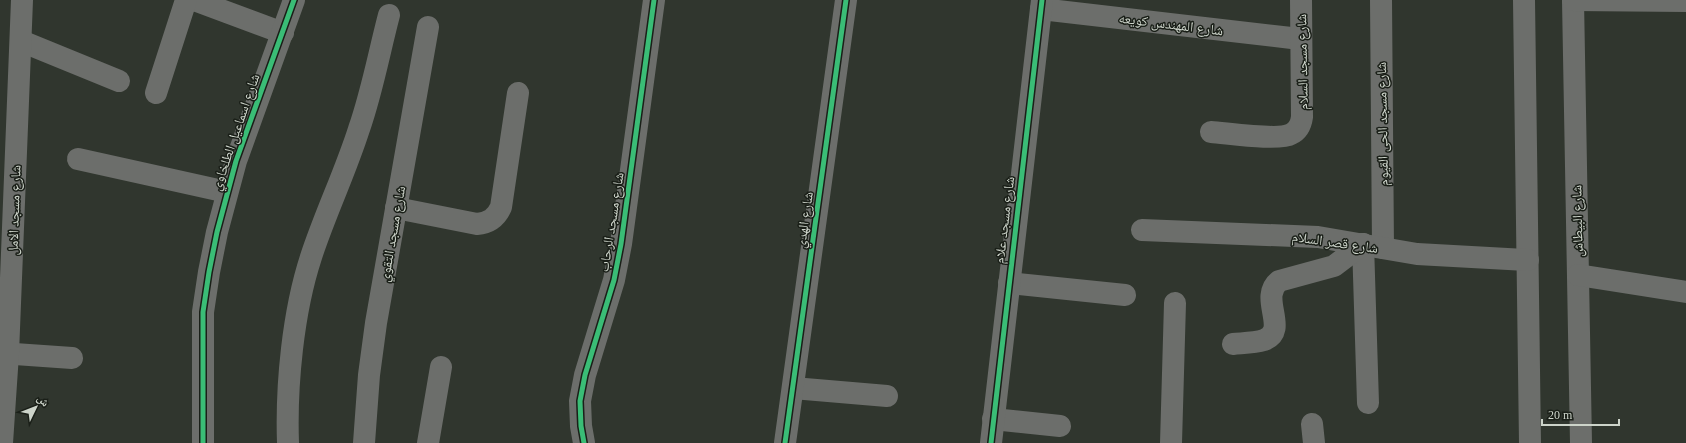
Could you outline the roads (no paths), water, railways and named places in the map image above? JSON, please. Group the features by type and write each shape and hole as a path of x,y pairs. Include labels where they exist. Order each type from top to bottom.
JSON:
{"street":[{"name":"شارع مسجد الامل","path":"2,443 4,353 22,0"},
{"path":"156,93 186,0"},
{"path":"194,0 283,33"},
{"name":"شارع اسماعيل الطلخاوي","path":"203,443 203,312 209,272 227,192 236,161 294,0"},
{"name":"شارع مسجد الرحاب","path":"584,443 581,426 580,401 585,375 614,280 621,244 654,0"},
{"name":"شارع الهدي","path":"785,443 846,0"},
{"name":"شارع مسجد السلام","path":"1211,132 1280,137 1293,134 1298,129 1302,117 1300,39 1301,0"},
{"name":"شارع مسجد الحى القيوم","path":"1368,403 1381,0"},
{"path":"1524,0 1530,443"},
{"path":"1573,0 1686,1"},
{"name":"شارع البيطاش","path":"1573,0 1581,443"},
{"name":"شارع المهندس كويعه","path":"1042,4 1300,39"},
{"name":"شارع مسجد علام","path":"991,443 1042,4"},
{"path":"288,443 287,424 290,368 298,313 310,259 328,208 360,128 389,15"},
{"name":"شارع مسجد التقوي","path":"364,443 369,375 396,208 428,27"},
{"path":"21,41 119,81"},
{"path":"396,208 477,224 483,224 495,218 501,207 518,93"},
{"path":"78,159 227,192"},
{"name":"شارع قصر السلام","path":"1142,230 1318,237 1434,255 1528,260"},
{"path":"1233,344 1263,340 1271,335 1275,326 1271,295 1275,285 1279,281 1334,266 1373,246"},
{"path":"1578,275 1686,292"},
{"path":"1009,283 1125,295"},
{"path":"1171,443 1175,303"},
{"path":"4,353 72,358"},
{"path":"428,443 441,367"},
{"path":"793,388 887,396"},
{"path":"993,419 1060,426"}]}
